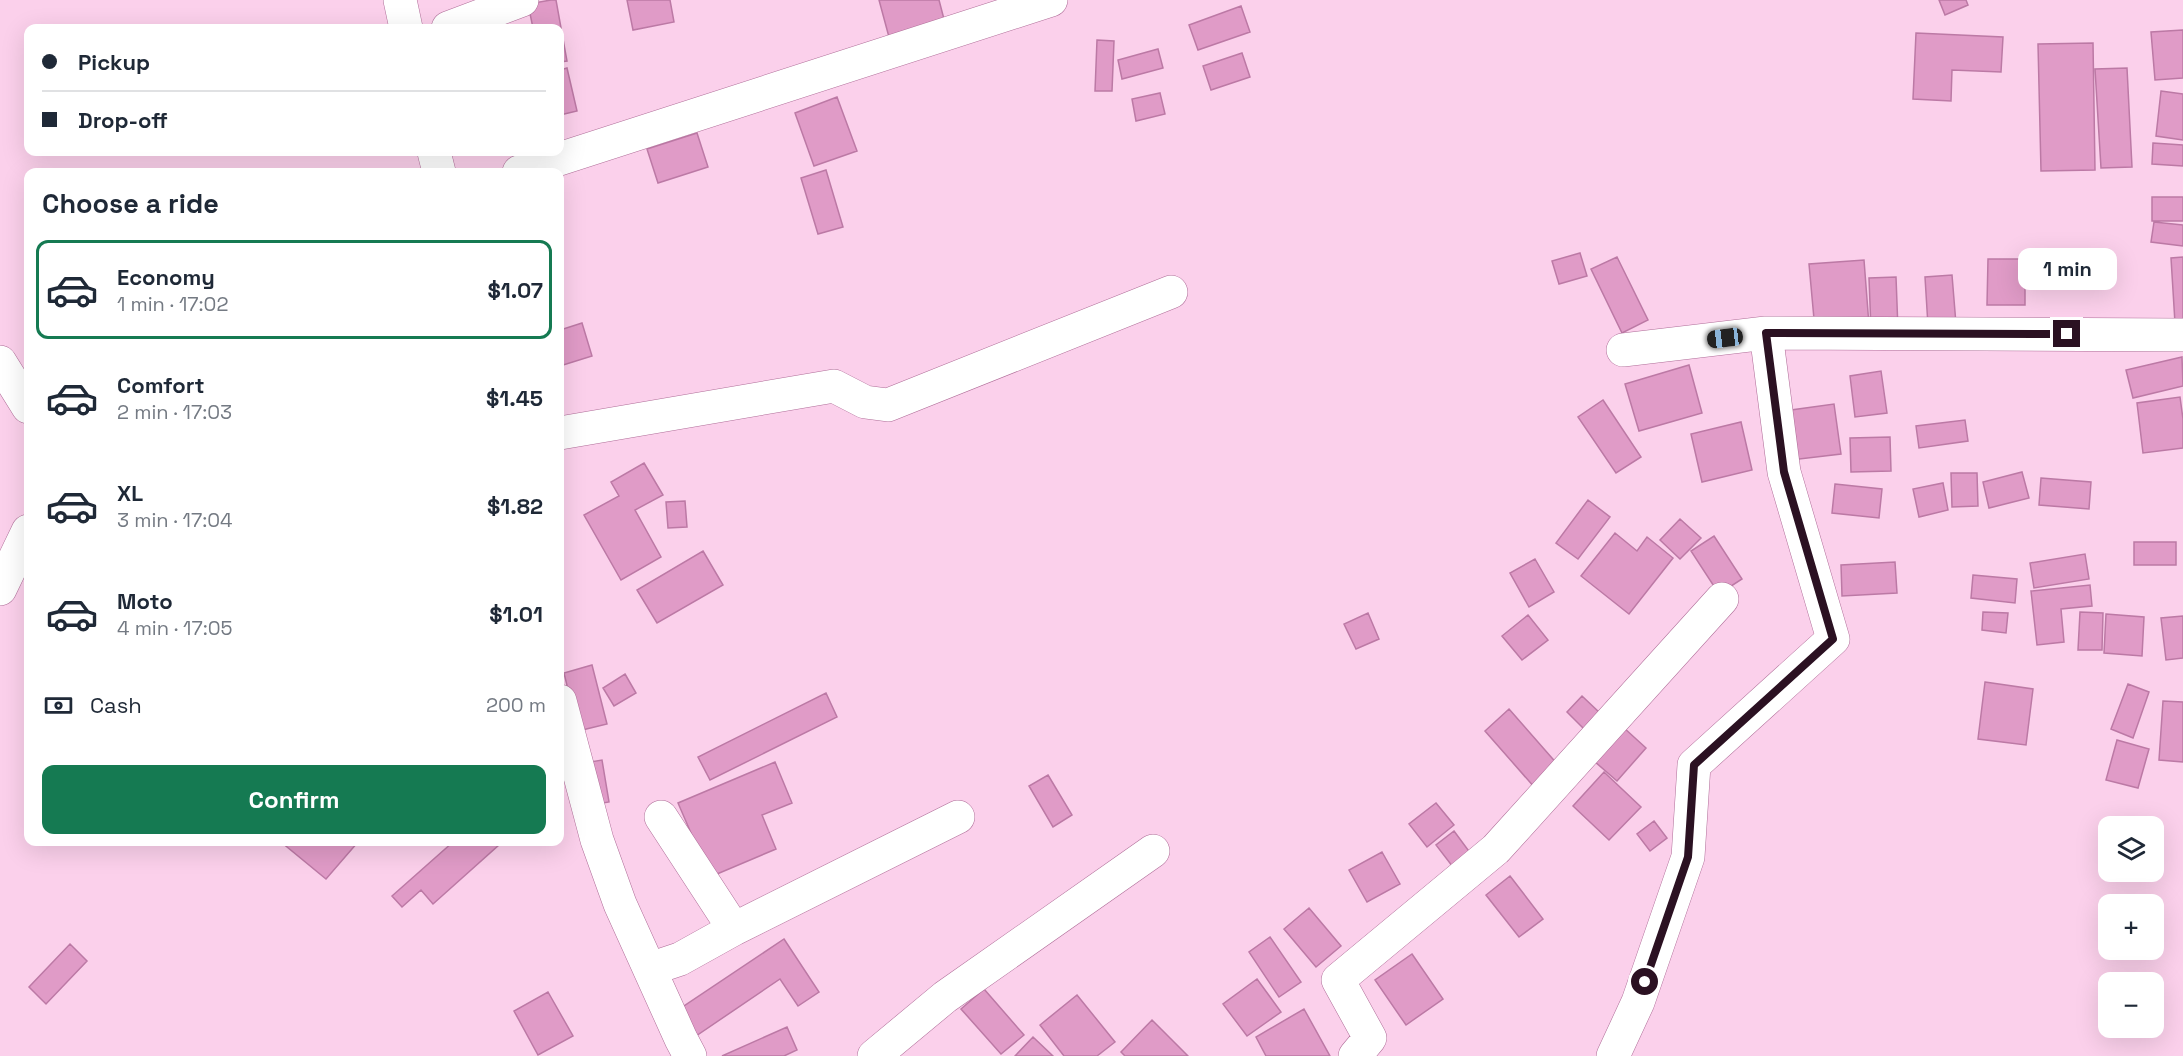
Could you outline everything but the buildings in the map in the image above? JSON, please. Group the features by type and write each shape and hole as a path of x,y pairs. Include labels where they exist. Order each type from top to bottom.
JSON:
{"street":[{"path":"400,0 405,24"},
{"path":"459,24 522,0"},
{"path":"531,168 1051,0"},
{"path":"564,432 834,386 865,402 888,405 1171,292"},
{"path":"1623,351 1766,333 2183,335"},
{"path":"1613,1056 1638,1002 1688,857 1694,765 1833,639 1784,472 1766,333"},
{"path":"0,362 24,401"},
{"path":"0,589 24,539"},
{"path":"1355,1056 1370,1038 1338,980 1496,849 1722,599"},
{"path":"564,716 597,840 620,904 690,1056"},
{"path":"661,817 734,928"},
{"path":"650,969 680,959 734,928 958,818"},
{"path":"874,1056 945,997 1154,851"}],"route":[{"path":"1645,982 1688,857 1694,765 1833,639 1784,472 1766,333 2067,334"}]}
